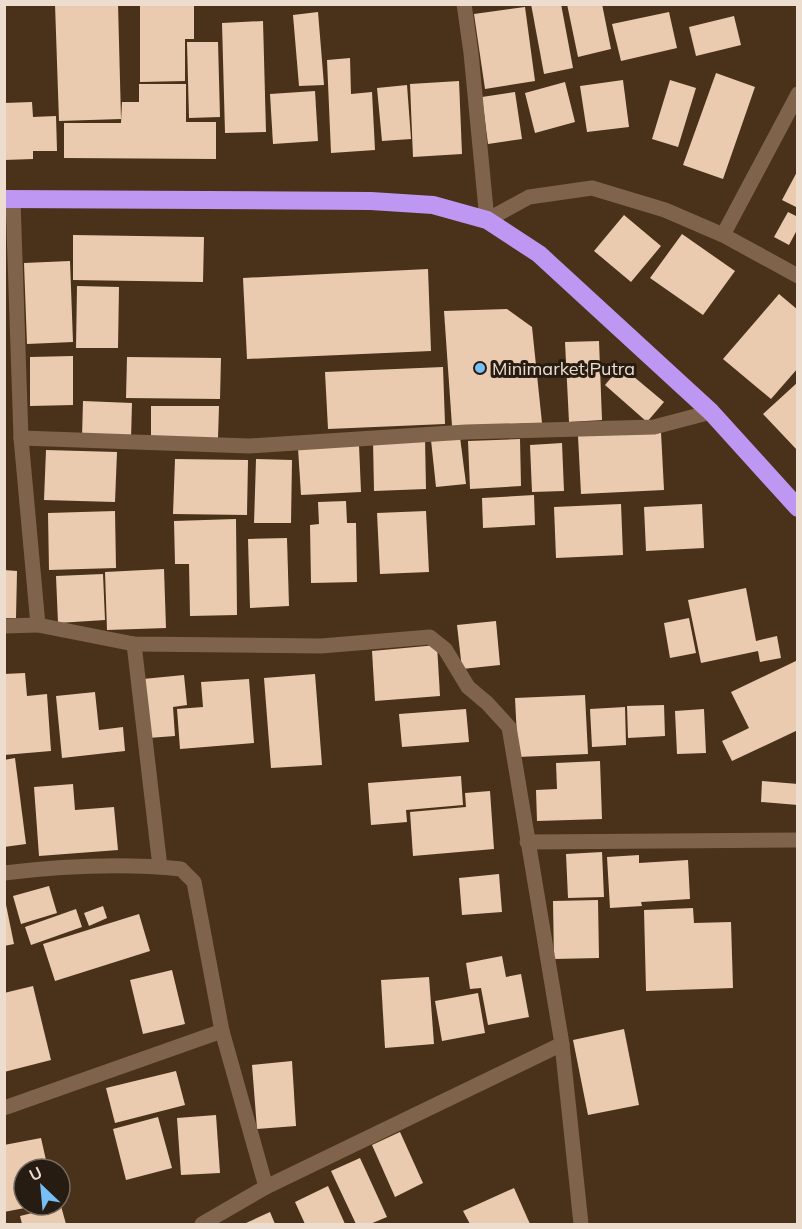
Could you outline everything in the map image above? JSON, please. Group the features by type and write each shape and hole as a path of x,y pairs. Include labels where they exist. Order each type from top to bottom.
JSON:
{"highway":[{"path":"9,199 371,201 433,205 487,220 539,254 711,412 798,508"}],"street":[{"path":"464,4 487,220 529,197 592,188 665,210 723,235 798,276"},
{"path":"723,235 798,94"},
{"path":"9,199 21,438 38,625"},
{"path":"21,438 249,446 466,432 654,427 711,412"},
{"path":"4,626 38,625 134,644 321,646 430,637 445,649 468,687 508,727 562,1044 581,1224"},
{"path":"134,644 160,867"},
{"path":"527,842 798,840"},
{"path":"4,873 64,866 160,867 182,869 194,882 222,1031 266,1187"},
{"path":"4,1108 222,1031"},
{"path":"202,1224 266,1187 562,1044"}],"building":[{"path":"55,4 118,4 121,119 59,121"},
{"path":"140,4 194,4 194,39 185,39 185,81 140,82"},
{"path":"531,4 561,4 573,68 544,74"},
{"path":"567,4 602,4 611,49 578,57"},
{"path":"525,7 535,81 485,89 474,14"},
{"path":"318,12 324,85 299,86 293,15"},
{"path":"669,12 677,48 621,61 612,24"},
{"path":"734,16 741,45 696,56 689,27"},
{"path":"263,21 266,132 225,133 222,23"},
{"path":"187,42 218,42 220,117 189,118"},
{"path":"350,58 351,94 372,92 375,150 331,153 327,60"},
{"path":"716,73 755,87 723,179 683,165"},
{"path":"623,80 629,127 587,132 580,86"},
{"path":"670,80 696,88 678,147 652,139"},
{"path":"459,81 462,154 413,157 410,84"},
{"path":"565,82 575,122 535,133 525,93"},
{"path":"139,84 186,84 186,122 216,122 216,159 64,158 64,123 121,123 122,102 139,102"},
{"path":"407,85 411,139 382,141 377,88"},
{"path":"315,91 318,141 273,144 270,94"},
{"path":"515,92 522,139 488,144 482,97"},
{"path":"32,102 33,117 56,116 57,151 33,151 33,159 4,160 4,103"},
{"path":"798,170 798,208 782,200"},
{"path":"788,212 798,217 798,228 789,245 774,237"},
{"path":"624,215 661,246 631,282 594,251"},
{"path":"682,234 735,271 703,315 650,278"},
{"path":"73,235 204,237 203,282 73,280"},
{"path":"70,261 73,342 27,344 24,263"},
{"path":"428,269 431,351 247,359 243,278"},
{"path":"77,286 119,287 118,348 76,348"},
{"path":"779,294 798,310 798,368 771,399 723,359"},
{"name":"Minimarket Putra","path":"507,309 532,327 542,423 452,426 444,311"},
{"path":"599,341 602,420 569,422 565,342"},
{"path":"73,356 73,405 30,406 30,357"},
{"path":"127,357 221,358 220,399 126,398"},
{"path":"621,366 664,402 647,422 605,385"},
{"path":"443,367 445,424 328,429 325,372"},
{"path":"798,382 798,451 763,414"},
{"path":"83,401 132,403 131,439 82,438"},
{"path":"151,406 219,406 218,439 151,438"},
{"path":"661,432 664,490 581,494 578,436"},
{"path":"460,437 466,484 436,487 431,440"},
{"path":"425,438 426,489 374,491 373,440"},
{"path":"520,439 521,486 470,489 468,441"},
{"path":"562,443 564,491 532,492 530,445"},
{"path":"359,445 361,492 301,495 298,448"},
{"path":"46,450 117,452 115,502 44,500"},
{"path":"175,459 248,460 247,515 173,514"},
{"path":"256,459 292,460 291,523 254,523"},
{"path":"534,495 535,525 483,528 482,498"},
{"path":"346,501 347,523 356,523 357,582 311,583 310,525 319,524 318,502"},
{"path":"621,504 623,555 556,558 554,507"},
{"path":"702,504 704,548 646,551 644,507"},
{"path":"115,511 116,568 49,570 48,513"},
{"path":"426,511 429,572 380,574 377,513"},
{"path":"236,519 237,615 190,616 189,564 175,564 174,521"},
{"path":"287,538 289,606 250,608 248,539"},
{"path":"164,569 166,628 107,630 105,572"},
{"path":"4,570 17,571 16,618 4,618"},
{"path":"103,574 105,620 58,623 56,576"},
{"path":"746,588 756,641 777,636 781,658 760,662 758,651 701,663 688,600"},
{"path":"689,618 696,653 670,658 664,623"},
{"path":"496,621 500,665 462,669 457,625"},
{"path":"437,645 440,696 375,701 372,651"},
{"path":"798,660 798,730 732,761 722,741 749,728 731,692"},
{"path":"25,673 27,696 47,694 51,751 4,755 4,674"},
{"path":"315,674 322,765 271,768 264,678"},
{"path":"184,675 187,705 173,707 175,736 148,738 143,679"},
{"path":"249,679 254,743 180,749 177,709 203,707 201,682"},
{"path":"95,692 99,730 123,727 125,751 62,758 56,696"},
{"path":"585,695 588,754 518,757 515,698"},
{"path":"664,705 665,736 628,738 627,706"},
{"path":"625,707 626,745 592,747 590,709"},
{"path":"466,709 469,742 402,747 399,714"},
{"path":"704,709 706,753 677,754 675,711"},
{"path":"15,758 26,844 4,847 4,760"},
{"path":"600,761 602,819 537,821 536,790 557,789 556,763"},
{"path":"461,776 463,805 406,810 407,822 371,825 368,783"},
{"path":"762,781 798,784 798,805 761,802"},
{"path":"73,784 75,810 114,807 118,850 39,856 34,787"},
{"path":"490,791 494,849 413,856 410,812 466,807 465,793"},
{"path":"602,852 604,897 568,898 566,854"},
{"path":"639,855 639,863 688,860 690,899 641,902 642,906 610,908 607,857"},
{"path":"499,874 502,912 462,915 459,878"},
{"path":"49,886 57,913 21,924 13,896"},
{"path":"4,895 14,944 4,946"},
{"path":"598,900 599,958 554,959 553,901"},
{"path":"103,906 107,918 89,926 84,913"},
{"path":"693,908 694,923 731,922 733,988 646,991 644,910"},
{"path":"76,909 82,927 31,945 25,927"},
{"path":"139,914 150,951 55,981 43,944"},
{"path":"502,956 506,977 521,974 529,1017 488,1025 481,988 470,989 466,963"},
{"path":"172,970 185,1024 143,1034 130,980"},
{"path":"429,977 434,1044 385,1048 381,980"},
{"path":"33,986 51,1060 4,1072 4,993"},
{"path":"478,993 485,1033 442,1041 435,1001"},
{"path":"624,1029 639,1105 588,1115 573,1040"},
{"path":"292,1061 296,1126 257,1129 252,1065"},
{"path":"176,1071 185,1105 115,1123 106,1088"},
{"path":"216,1115 220,1173 181,1175 177,1118"},
{"path":"158,1117 172,1168 126,1180 113,1129"},
{"path":"400,1132 423,1183 395,1197 372,1145"},
{"path":"41,1138 45,1157 12,1157 12,1210 4,1212 4,1145"},
{"path":"360,1158 387,1217 370,1224 356,1224 331,1171"},
{"path":"328,1186 345,1224 305,1224 295,1202"},
{"path":"514,1188 530,1224 470,1224 463,1211"},
{"path":"270,1212 275,1224 246,1224 246,1223"},
{"path":"20,1217 64,1217 66,1224 22,1224"}],"place":[{"name":"Minimarket Putra","path":"480,368"}]}
